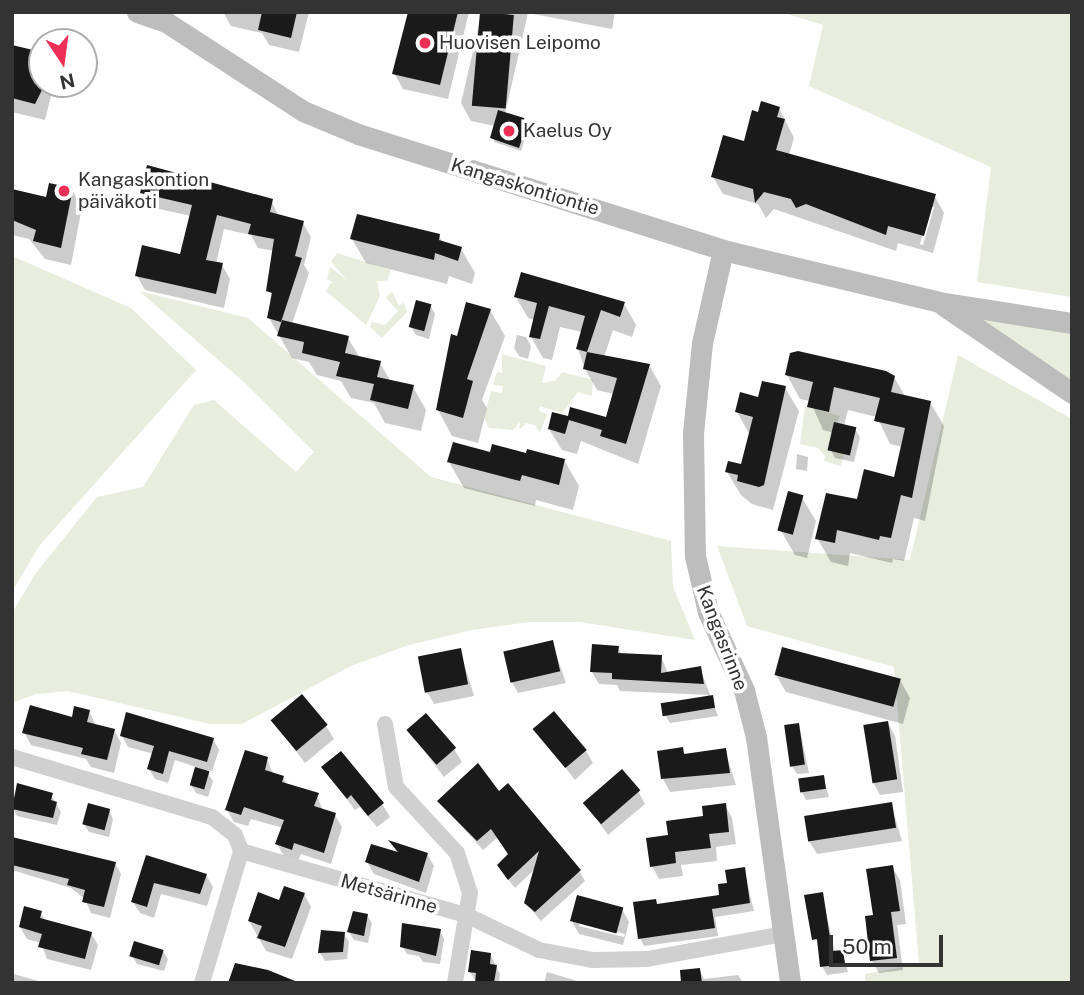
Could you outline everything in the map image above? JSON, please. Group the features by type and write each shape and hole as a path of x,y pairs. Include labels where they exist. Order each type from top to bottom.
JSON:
{"street":[{"name":"Kangaskontiontie","path":"137,12 166,22 292,104 340,127 723,250 939,302 1072,323"},
{"name":"Kangasrinne","path":"723,250 702,343 693,433 695,556 709,612 744,690 756,737 790,983"},
{"name":"Kangaskontiontie","path":"939,302 1072,393"},
{"path":"385,724 396,787 457,853 470,893 455,983"},
{"path":"12,757 212,817 235,835 241,851 202,983"},
{"name":"Metsärinne","path":"241,851 466,915 539,950 593,960 647,960 783,934"}],"shaded area":[{"path":"781,12 1072,12 1072,297 977,282 991,167 809,86 823,25"},
{"path":"337,253 391,270 387,281 377,281 380,296 366,325 326,291 332,282 327,279 330,267 347,280 331,262"},
{"path":"12,256 131,308 196,370 39,546 12,592"},
{"path":"139,291 248,318 431,477 671,541 673,587 695,640 580,622 530,622 472,630 409,645 351,666 242,724 210,724 68,691 36,694 12,703 12,613 36,573 97,497 143,487 194,405 214,400 296,472 314,452 245,383"},
{"path":"392,291 399,306 404,302 407,312 382,338 370,327 372,322 385,325 398,311 386,298"},
{"path":"959,308 1072,328 1072,387"},
{"path":"502,354 546,366 542,383 555,381 562,372 593,380 592,396 578,392 562,413 540,406 539,411 547,414 540,433 535,425 526,423 519,430 520,422 513,430 489,428 484,418 491,391 502,393 503,386 493,385 497,372 502,373"},
{"path":"958,355 1072,419 1072,983 865,983 865,974 919,964 894,667 747,626 717,546 910,560"},
{"path":"805,406 840,416 827,449 844,454 841,466 824,461 825,456 818,448 800,444"}],"building":[{"path":"262,12 297,12 291,38 258,30"},
{"name":"Huovisen Leipomo","path":"408,12 458,12 440,85 392,74"},
{"path":"480,12 514,15 506,109 472,106"},
{"path":"12,45 28,49 28,98 38,98 35,104 12,98"},
{"path":"761,101 780,107 777,117 785,119 776,150 936,194 924,236 888,226 886,235 806,204 796,208 791,199 764,192 755,203 753,189 711,177 723,135 744,141 752,110 758,112"},
{"name":"Kaelus Oy","path":"498,110 524,118 526,127 519,148 490,138"},
{"path":"147,165 273,199 270,212 304,221 295,256 302,258 281,322 267,318 272,293 266,291 274,239 248,234 251,224 217,215 206,260 223,263 216,294 135,276 142,245 180,254 192,205 140,193"},
{"path":"49,183 73,188 61,248 33,241 36,230 12,220 12,189 46,197"},
{"path":"357,214 440,234 439,240 462,247 458,261 435,253 434,260 350,239"},
{"path":"521,272 625,302 620,317 601,310 587,352 576,349 585,316 549,306 540,339 529,337 537,303 514,297"},
{"path":"416,300 431,304 424,331 409,327"},
{"path":"466,302 491,309 467,379 473,381 463,418 436,410 451,334 457,336"},
{"path":"282,320 349,336 345,353 381,361 377,377 414,385 408,409 370,400 374,384 336,376 340,362 302,353 304,342 277,336"},
{"path":"798,351 886,371 895,376 891,392 931,401 912,498 901,495 891,538 880,536 879,540 837,530 835,543 815,539 826,493 857,499 864,469 894,477 905,428 874,421 880,398 834,387 829,412 807,407 813,382 785,375 790,353"},
{"path":"587,352 650,364 626,444 600,436 602,430 569,420 565,434 548,429 552,412 568,416 570,407 606,417 617,378 583,369"},
{"path":"762,381 786,386 764,485 759,487 737,481 738,475 725,472 728,461 741,464 753,417 735,412 740,392 758,397"},
{"path":"834,422 856,427 850,455 827,450"},
{"path":"453,442 490,452 492,444 526,453 527,449 565,459 559,485 522,475 520,481 447,462"},
{"path":"788,491 803,495 793,535 777,531"},
{"path":"553,640 560,671 511,683 503,651"},
{"path":"592,644 619,646 618,653 662,655 661,673 701,666 704,684 612,679 612,673 590,672"},
{"path":"782,647 901,679 893,707 774,675"},
{"path":"461,648 468,684 425,693 418,656"},
{"path":"302,694 328,725 296,751 271,720"},
{"path":"713,695 715,708 663,716 661,703"},
{"path":"30,705 72,717 74,706 90,710 87,722 115,729 107,760 81,754 83,748 22,733"},
{"path":"554,711 587,750 565,768 533,729"},
{"path":"126,712 214,738 207,762 169,751 163,774 147,769 154,746 120,736"},
{"path":"426,713 456,748 437,765 406,730"},
{"path":"888,721 897,779 873,783 863,725"},
{"path":"799,723 805,765 790,767 784,725"},
{"path":"683,747 684,754 726,748 730,773 661,779 657,751"},
{"path":"245,750 268,757 265,770 284,776 282,782 319,793 314,806 336,813 324,853 294,843 292,850 275,844 284,820 244,807 241,815 225,810"},
{"path":"341,751 384,803 368,816 351,795 347,799 321,767"},
{"path":"478,763 499,791 508,783 581,870 535,912 524,903 539,851 508,880 497,865 508,854 491,829 477,841 437,801"},
{"path":"195,767 209,771 204,789 190,785"},
{"path":"622,769 640,790 601,824 583,803"},
{"path":"824,775 826,789 800,792 798,779"},
{"path":"17,783 53,793 51,800 57,802 53,818 12,809"},
{"path":"892,802 896,828 808,842 804,816"},
{"path":"88,803 110,809 105,830 82,824"},
{"path":"726,803 729,832 709,834 711,848 675,852 676,863 650,867 646,838 668,835 666,821 703,816 702,806"},
{"path":"12,837 116,862 104,907 82,902 85,890 67,885 69,879 12,865"},
{"path":"388,840 428,853 419,882 365,862 371,844 398,852"},
{"path":"146,855 207,874 200,894 154,883 147,907 131,902"},
{"path":"893,865 900,911 891,912 897,958 870,961 865,916 873,915 866,869"},
{"path":"745,867 750,903 712,909 715,928 638,939 633,902 656,899 657,904 719,895 718,884 727,883 725,870"},
{"path":"284,886 305,893 285,947 257,938 262,926 248,921 258,892 279,900"},
{"path":"823,892 832,951 843,950 845,964 820,967 817,939 812,940 804,895"},
{"path":"577,895 623,907 616,934 570,921"},
{"path":"24,906 42,911 40,918 92,932 85,959 38,947 42,934 19,927"},
{"path":"353,911 368,914 364,936 347,932"},
{"path":"402,923 441,929 436,956 400,947"},
{"path":"321,930 345,932 343,952 318,953"},
{"path":"134,941 164,950 159,965 129,956"},
{"path":"471,950 491,953 490,964 497,965 494,983 475,983 476,973 468,972"},
{"path":"235,963 268,970 300,983 228,983"},
{"path":"700,968 702,983 681,983 680,970"}],"place":[{"name":"Huovisen Leipomo","path":"425,43"},
{"name":"Kaelus Oy","path":"509,131"},
{"name":"Kangaskontion päiväkoti","path":"64,191"}]}
